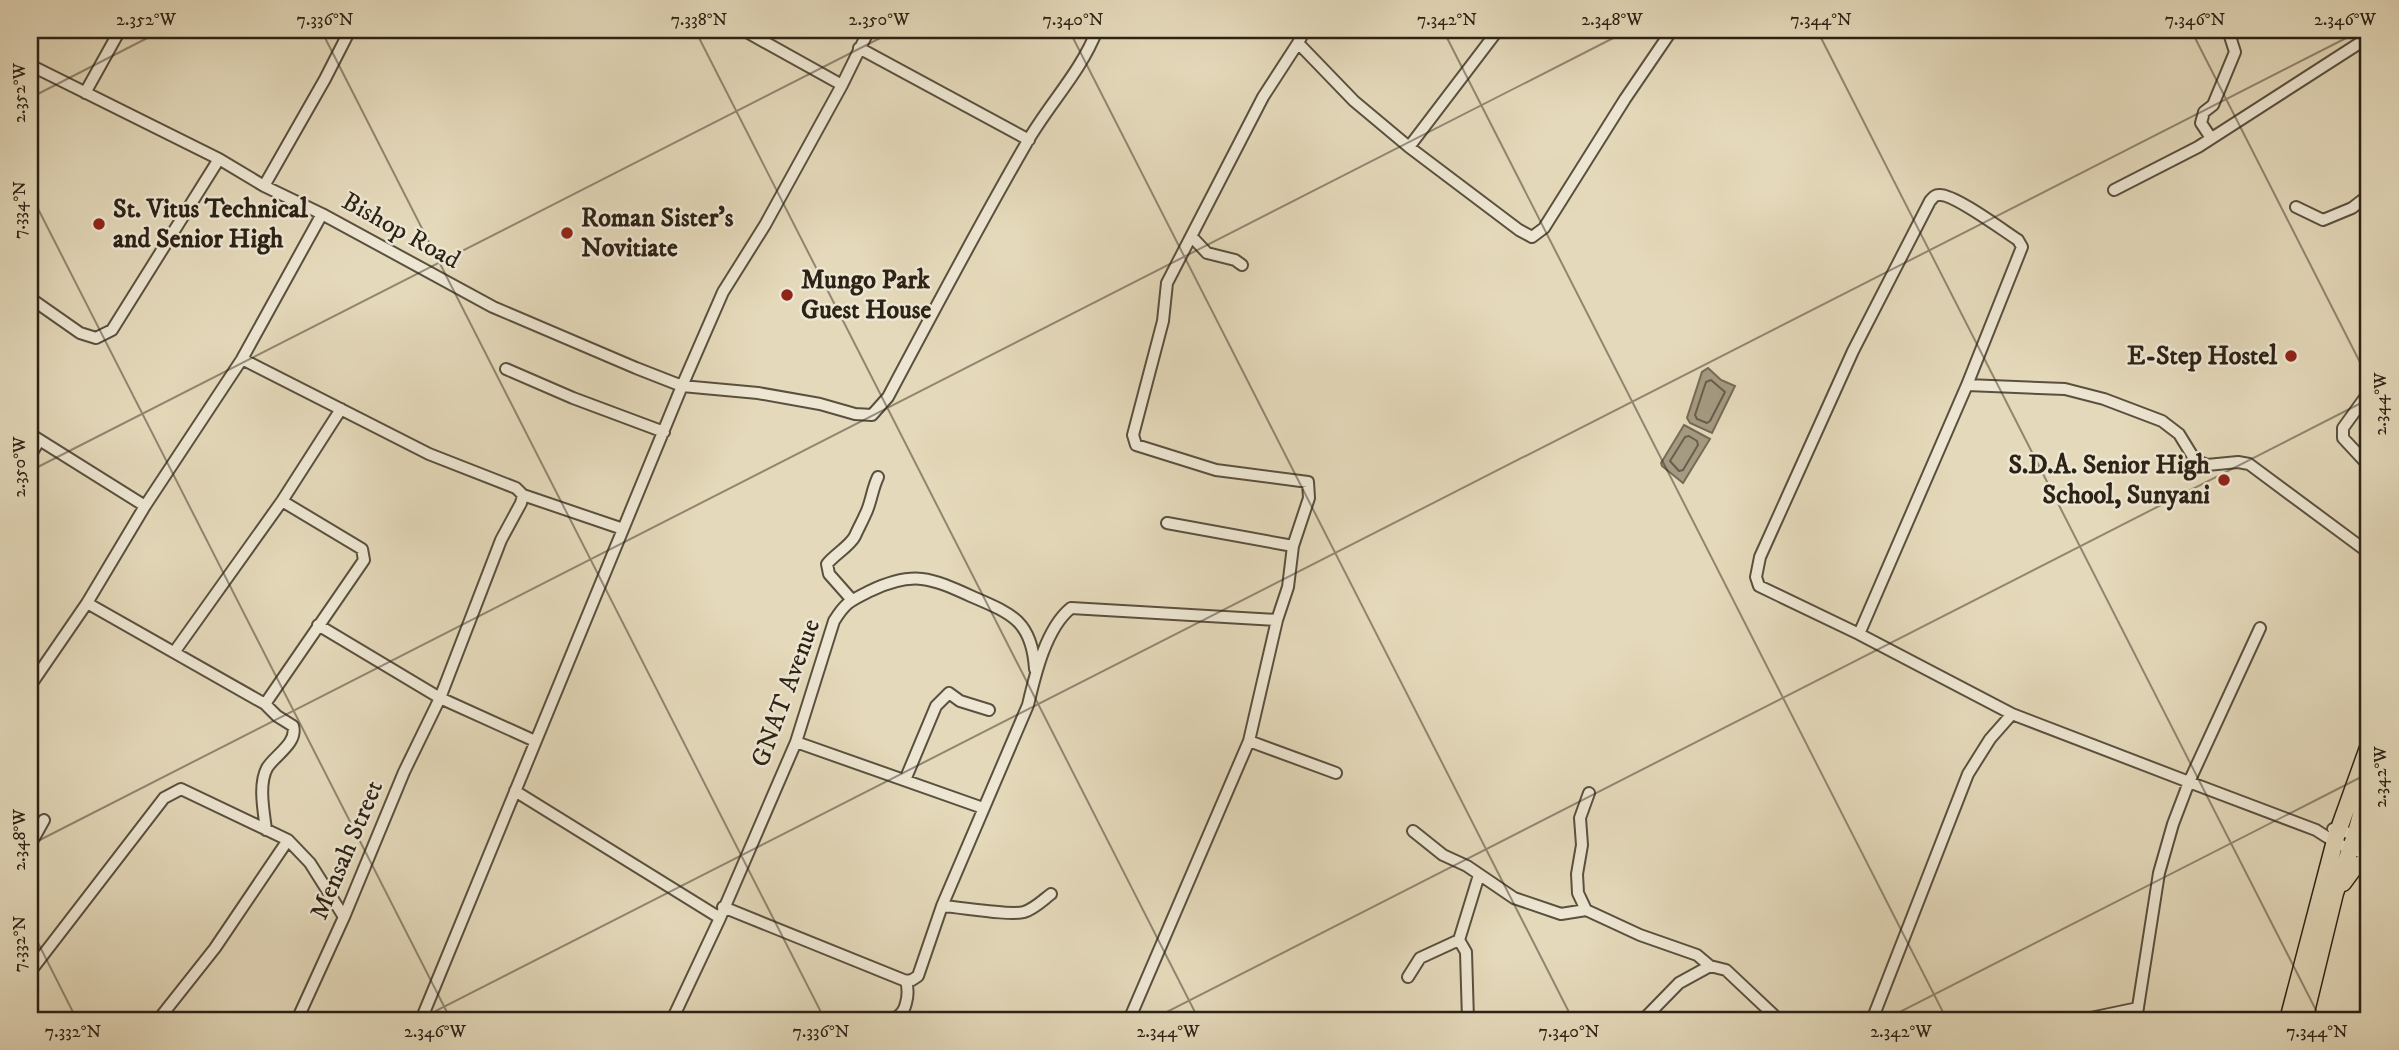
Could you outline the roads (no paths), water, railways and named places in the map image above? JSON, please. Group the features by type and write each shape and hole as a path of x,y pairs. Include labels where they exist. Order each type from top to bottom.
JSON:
{"main road":[{"path":"2288,1020 2336,836 2369,745"},
{"path":"2368,790 2369,824"},
{"path":"2304,1020 2335,893 2358,843 2368,790"},
{"path":"2335,893 2354,868 2369,859"}],"street":[{"path":"85,93 120,30"},
{"path":"264,186 350,30"},
{"path":"743,30 842,85"},
{"path":"421,1020 723,292 765,225 869,30"},
{"path":"859,48 1029,140 1075,71 1097,30"},
{"path":"1129,1020 1249,741 1277,620 1288,587 1293,545 1309,498 1308,482 1216,470 1136,445 1133,435 1163,321 1167,283 1263,97 1305,30"},
{"path":"1409,148 1498,30"},
{"path":"1298,43 1354,102 1409,148 1532,237 1544,228 1672,30"},
{"path":"2211,138 2201,123 2204,112 2213,105 2235,52 2228,30"},
{"path":"2115,190 2211,138 2369,37"},
{"name":"Bishop Road","path":"30,65 219,159 264,186 322,214 493,307 682,386 758,393 820,404 855,414 872,415 888,397 1029,140"},
{"path":"30,298 80,333 96,338 112,330 219,159"},
{"path":"1859,634 1967,385 2022,247 2018,240 1959,202 1940,194 1930,201 1853,351 1760,556 1756,577 1759,586 1859,634 2012,714 2316,830 2358,843 2369,854"},
{"path":"2296,207 2323,220 2352,208 2369,195"},
{"path":"30,686 87,603 145,506 242,359 322,214"},
{"path":"1192,237 1207,253 1235,260 1242,265"},
{"path":"242,359 429,454 516,488 523,495 624,529"},
{"path":"506,369 573,398 664,432"},
{"path":"1967,385 2065,389 2104,399 2162,421 2179,434 2195,460 2207,465 2238,462 2249,464 2369,553"},
{"path":"2369,393 2343,428 2343,438 2369,466"},
{"path":"174,651 282,501 341,410"},
{"path":"30,456 34,438 145,506"},
{"path":"852,600 829,573 827,564 837,551 848,545 855,536 859,523 866,514 878,477"},
{"name":"Mensah Street","path":"297,1020 344,917 404,772 440,698 501,540 523,495"},
{"path":"265,704 365,555 362,549 282,501"},
{"path":"1167,523 1293,545"},
{"name":"GNAT Avenue","path":"672,1020 796,742 834,621 845,604 891,581 916,577 938,581 1010,614 1024,629 1034,646 1036,671"},
{"path":"87,603 265,704 293,726 288,745 267,768 264,780 265,830"},
{"path":"515,791 721,913 906,981 912,980 918,976 942,906 1028,705 1036,671 1060,617 1071,608 1277,620"},
{"path":"318,625 440,698 535,741"},
{"path":"2136,1020 2160,873 2173,824 2189,782 2260,628"},
{"path":"905,780 936,706 949,693 960,701 989,710"},
{"path":"1872,1020 1968,774 1990,738 2012,714"},
{"path":"1249,741 1336,773"},
{"path":"796,742 983,808"},
{"path":"30,972 164,798 181,789 288,840 310,863 344,917"},
{"path":"1587,910 1577,893 1577,874 1582,845 1580,818 1589,793"},
{"path":"30,845 44,820"},
{"path":"1413,831 1443,855 1467,866 1514,898 1561,914 1587,910 1640,935 1697,955 1710,966 1726,970 1779,1020"},
{"path":"159,1020 215,948 288,840"},
{"path":"1468,1020 1466,952 1459,940 1479,875"},
{"path":"942,906 1024,912 1051,894"},
{"path":"1408,977 1420,958 1459,940"},
{"path":"1643,1020 1679,983 1710,966"},
{"path":"864,1020 896,1019 902,1014 907,1002 906,981"},
{"path":"2081,1020 2138,1008"},
{"path":"844,1020 858,1020"}],"water":[{"path":"1708,368 1721,380 1735,386 1712,433 1690,423 1687,418 1702,372"},
{"path":"1684,425 1710,439 1683,483 1661,463"}],"place":[{"name":"St. Vitus Technical and Senior High","path":"99,224"},
{"name":"Roman Sister's Novitiate","path":"567,233"},
{"name":"Mungo Park Guest House","path":"787,295"},
{"name":"E-Step Hostel","path":"2291,356"},
{"name":"S.D.A. Senior High School, Sunyani","path":"2224,480"}]}
